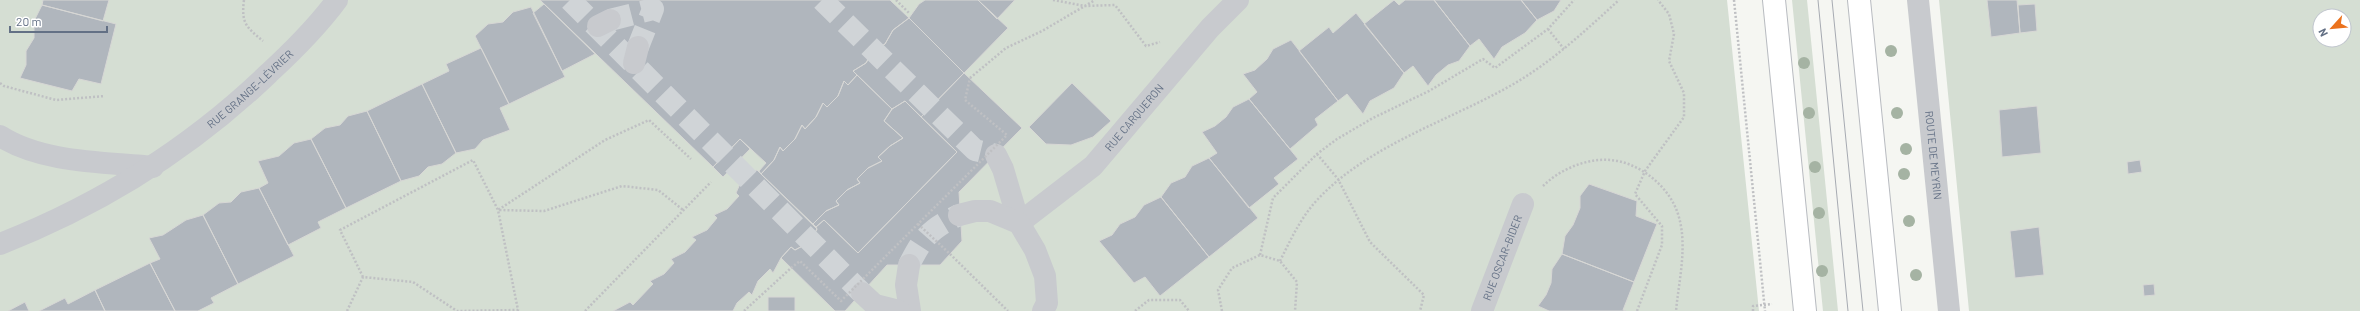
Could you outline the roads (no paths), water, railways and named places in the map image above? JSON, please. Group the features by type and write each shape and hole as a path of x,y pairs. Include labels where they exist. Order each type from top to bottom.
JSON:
{"main road":[{"path":"1774,0 1805,311"},
{"path":"1859,0 1890,311"}],"street":[{"name":"RUE GRANGE-LÉVRIER","path":"0,244 50,224 102,197 153,167 197,137 240,101 318,25 337,0"},
{"name":"RUE CARQUERON","path":"1019,222 1093,166 1210,28 1238,0"},
{"name":"ROUTE DE MEYRIN","path":"1918,0 1949,311"},
{"path":"0,136 14,145 37,153 153,167"},
{"path":"996,155 1003,170 1019,222 1035,250 1045,276 1047,308"},
{"name":"RUE OSCAR-BIDER","path":"1482,311 1523,204"},
{"path":"959,215 975,211 990,211 1019,222"},
{"path":"909,265 906,285 910,311"},
{"path":"862,293 875,306 899,311"}],"tunnel":[{"path":"570,0 862,293"},
{"path":"822,0 975,150 996,155"},
{"path":"610,20 653,9 638,47"},
{"path":"909,265 928,235 941,225 959,215"}],"tram line":[{"path":"1818,0 1848,311"},
{"path":"1832,0 1863,311"}]}
